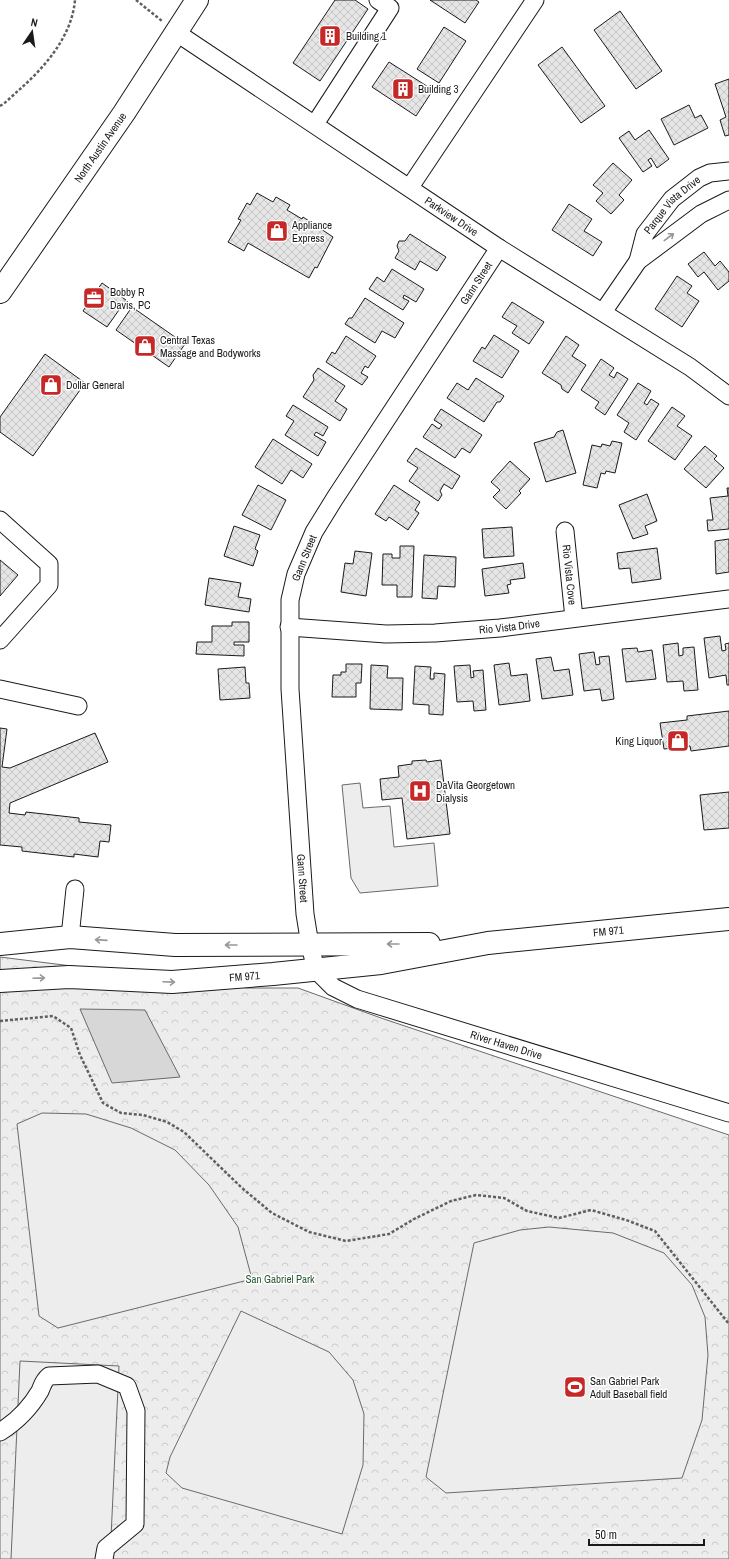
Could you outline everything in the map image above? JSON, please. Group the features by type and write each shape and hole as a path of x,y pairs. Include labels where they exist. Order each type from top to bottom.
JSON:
{"main road":[{"name":"North Austin Avenue","path":"0,292 120,119 197,0"},
{"name":"FM 971","path":"0,981 69,977 172,982 316,970 381,963 488,943 729,919"},
{"name":"FM 971","path":"0,944 70,937 175,945 488,943"}],"street":[{"path":"315,124 390,8 378,0"},
{"path":"410,187 535,0"},
{"name":"Parkview Drive","path":"177,33 410,187 499,248 690,367 729,396"},
{"name":"Parque Vista Drive","path":"638,261 645,234 672,199 699,178 710,173 729,171"},
{"name":"Parque Vista Drive","path":"603,312 638,261 701,214 729,200"},
{"name":"Gann Street","path":"310,945 305,914 290,689 290,600 296,574 314,532 499,248"},
{"path":"0,520 49,564 49,585 0,640"},
{"name":"Rio Vista Cove","path":"565,530 574,618"},
{"name":"Rio Vista Drive","path":"289,628 386,634 435,633 500,628 729,599"},
{"path":"0,689 78,706"},
{"path":"70,937 75,889"},
{"path":"310,945 316,970"},
{"name":"River Haven Drive","path":"316,970 333,987 357,999 729,1113"},
{"path":"0,1432 12,1425 23,1414 40,1390 43,1380 50,1376 98,1374 127,1386 136,1411 135,1524 106,1548 104,1559"}],"path":[{"path":"0,106 41,70 58,44 74,13 76,0"},
{"path":"136,0 177,33"},
{"path":"0,1021 53,1016 71,1028 80,1055 103,1103 121,1113 143,1115 168,1122 184,1132 242,1188 272,1213 309,1232 346,1241 389,1234 414,1219 451,1201 476,1195 504,1198 527,1211 559,1218 591,1210 626,1220 655,1231 729,1324"}],"green space":[{"name":"San Gabriel Park","path":"0,957 247,988 298,988 381,1018 729,1135 729,1559 0,1559"}],"shaded area":[{"path":"360,783 363,808 390,806 394,847 434,843 438,886 360,893 351,878 342,785"},
{"path":"80,1009 145,1010 180,1077 112,1083"},
{"path":"42,1113 86,1114 131,1128 175,1150 209,1185 238,1227 252,1279 58,1328 39,1316 17,1124"},
{"name":"San Gabriel Park Adult Baseball field","path":"549,1227 613,1233 664,1253 692,1285 705,1317 708,1355 702,1420 682,1478 446,1493 426,1477 474,1243 520,1230"},
{"path":"241,1311 329,1352 353,1380 364,1414 363,1465 342,1534 182,1488 166,1473 170,1457"},
{"path":"20,1361 119,1366 110,1559 11,1559"}],"building":[{"name":"Building 1","path":"335,0 355,0 368,9 320,81 293,63"},
{"path":"430,0 476,0 479,2 465,23"},
{"path":"620,11 662,71 636,89 594,30"},
{"path":"444,27 466,41 439,83 417,69"},
{"path":"562,47 605,106 581,123 538,65"},
{"name":"Building 3","path":"389,62 433,90 416,116 372,87"},
{"path":"729,79 729,135 725,136 720,120 726,117 715,84"},
{"path":"689,105 695,118 701,115 708,128 674,145 661,119"},
{"path":"649,130 669,159 657,168 651,158 648,160 652,166 643,172 619,138 629,131 635,140"},
{"path":"613,163 632,180 619,195 624,200 611,214 596,201 603,193 593,185"},
{"path":"257,193 273,202 276,197 290,205 287,210 302,219 303,217 333,237 317,268 315,267 309,278 248,243 244,251 228,242 241,220 238,219 247,203 250,205"},
{"path":"569,204 592,219 584,231 602,242 593,256 552,230"},
{"path":"410,234 446,257 437,271 420,261 415,270 395,258 399,251 397,246 399,241 405,241"},
{"path":"704,252 715,266 720,261 729,272 729,281 718,290 704,272 698,277 688,264"},
{"path":"392,269 424,289 416,302 404,295 403,298 409,301 403,310 369,289 377,277 384,282"},
{"path":"677,276 692,286 687,293 699,301 682,327 655,309"},
{"path":"102,283 126,300 107,327 83,311"},
{"path":"365,298 404,323 395,338 382,331 375,343 345,324 349,318 352,318"},
{"path":"512,302 544,322 529,344 512,333 517,326 502,317"},
{"path":"132,307 185,344 169,367 116,330"},
{"path":"494,335 519,351 502,378 473,361 482,347 485,349"},
{"path":"346,336 376,356 368,368 365,366 361,373 368,377 362,385 326,362 332,352 335,354"},
{"path":"566,336 579,345 572,356 586,365 568,393 562,389 561,385 542,373"},
{"path":"45,354 85,383 33,456 0,432 0,417"},
{"path":"601,359 614,368 609,375 614,378 617,372 628,379 605,415 595,408 599,402 581,390"},
{"path":"318,368 345,386 335,401 347,409 340,421 303,397 314,380 313,375"},
{"path":"476,378 504,396 500,402 497,402 484,422 447,398 457,383 468,390"},
{"path":"638,383 651,391 644,403 647,405 651,399 659,404 636,440 624,432 629,423 617,415"},
{"path":"293,405 328,427 323,436 316,432 314,435 326,442 318,456 285,435 294,421 286,416"},
{"path":"672,407 685,416 677,426 692,436 675,460 648,441"},
{"path":"441,409 482,435 470,453 462,448 455,458 423,437 432,424 439,429 442,425 434,420"},
{"path":"563,430 576,473 546,482 534,443 554,437 557,432"},
{"path":"273,439 312,464 303,478 291,470 282,484 255,467"},
{"path":"612,441 622,443 615,473 606,471 605,474 601,473 597,488 583,485 592,445 601,447 602,444 610,446"},
{"path":"705,446 717,456 714,459 724,468 706,488 684,469"},
{"path":"416,448 460,476 452,489 444,484 440,491 442,495 438,501 409,481 418,468 407,461"},
{"path":"510,461 530,479 519,491 521,493 506,509 493,497 500,490 491,482"},
{"path":"258,485 286,500 271,530 242,515"},
{"path":"394,485 420,502 415,510 419,513 408,530 389,517 386,521 375,514"},
{"path":"727,488 729,488 729,529 708,531 707,520 713,520 710,498 728,496"},
{"path":"647,494 657,521 645,526 648,534 633,539 619,505"},
{"path":"234,526 260,535 255,549 258,551 253,566 224,556"},
{"path":"512,527 514,556 484,558 482,529"},
{"path":"729,539 729,572 716,574 715,541"},
{"path":"400,546 414,546 412,597 397,597 397,585 382,585 383,554 392,554 392,558 400,558"},
{"path":"657,548 661,579 632,583 630,568 619,569 617,553"},
{"path":"355,551 372,553 366,596 341,592 345,563 353,564"},
{"path":"424,555 456,557 455,587 438,586 437,599 422,598"},
{"path":"0,560 18,575 0,596"},
{"path":"523,563 525,578 510,580 511,584 507,585 509,593 485,596 482,569"},
{"path":"209,578 241,583 238,597 251,599 249,612 205,605"},
{"path":"232,622 249,622 249,642 234,642 234,645 244,645 244,656 196,654 197,642 212,642 212,626 232,626"},
{"path":"720,636 722,651 726,650 725,644 729,643 729,685 727,685 726,675 709,678 704,638"},
{"path":"678,643 679,656 683,655 683,648 694,647 698,690 684,691 683,681 667,682 663,645"},
{"path":"637,648 638,652 652,650 656,679 626,682 622,649"},
{"path":"594,652 596,665 600,664 599,657 609,656 614,699 602,701 600,689 584,691 579,654"},
{"path":"551,657 554,671 569,669 573,695 542,699 536,659"},
{"path":"509,663 511,676 527,674 530,701 499,705 494,665"},
{"path":"346,664 362,664 361,683 356,683 356,697 332,697 333,675 341,675 341,672 346,672"},
{"path":"371,665 388,666 387,678 403,678 402,710 370,709"},
{"path":"470,665 471,678 474,677 473,671 483,670 486,710 474,711 473,701 457,702 454,666"},
{"path":"415,666 431,667 430,679 434,679 434,673 445,674 443,715 429,714 429,705 413,704"},
{"path":"245,667 246,683 249,683 250,698 220,700 218,669"},
{"path":"729,711 729,746 691,751 690,746 664,749 660,723 687,720 687,716"},
{"path":"0,728 7,729 2,767 10,768 95,733 108,762 10,803 9,813 25,815 26,812 79,818 79,822 111,825 109,842 100,841 98,857 74,854 74,857 22,851 22,847 0,845"},
{"path":"426,760 427,762 441,760 450,834 407,839 402,798 382,800 380,779 399,777 398,766 412,764 412,761"},
{"path":"729,792 729,828 704,830 700,795"}],"place":[{"name":"Building 1","path":"330,36"},
{"name":"Building 3","path":"403,89"},
{"name":"Appliance Express","path":"277,231"},
{"name":"Bobby R Davis, PC","path":"94,298"},
{"name":"Central Texas Massage and Bodyworks","path":"145,346"},
{"name":"Dollar General","path":"51,385"},
{"name":"King Liquor","path":"678,741"},
{"name":"DaVita Georgetown Dialysis","path":"420,791"},
{"name":"San Gabriel Park Adult Baseball field","path":"575,1387"}]}
